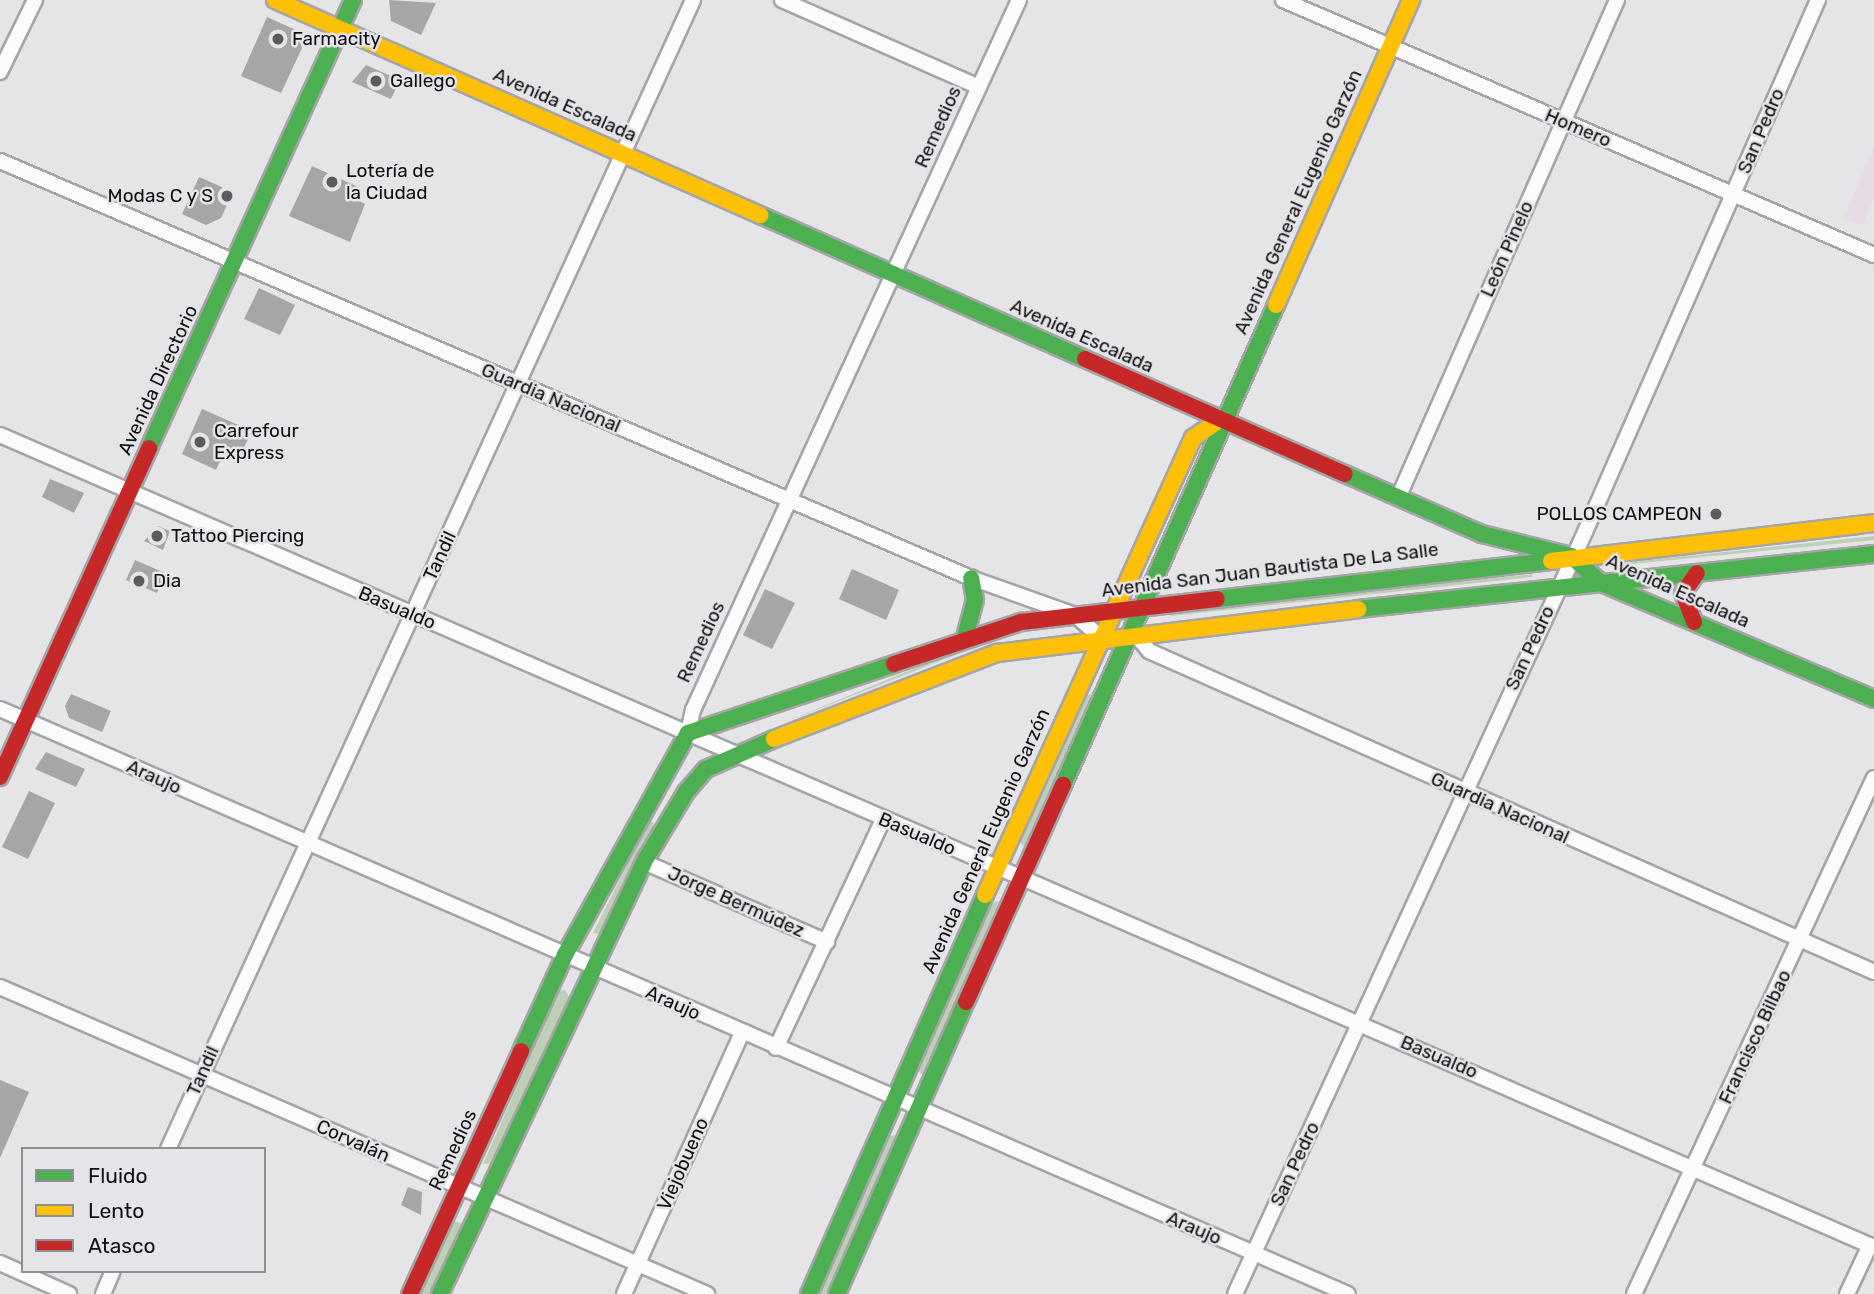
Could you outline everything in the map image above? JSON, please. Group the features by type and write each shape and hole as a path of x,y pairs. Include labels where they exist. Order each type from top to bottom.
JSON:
{"street":[{"path":"0,72 35,0"},
{"name":"Avenida Escalada","path":"275,0 1398,498 1482,534 1571,556 1601,583 1874,699"},
{"name":"Avenida Directorio","path":"0,777 353,0"},
{"name":"Tandil","path":"168,1147 693,0"},
{"path":"782,0 979,87"},
{"name":"Remedios","path":"410,1294 565,955 673,751 688,733 789,501 1019,0"},
{"name":"Homero","path":"1283,0 1874,255"},
{"name":"Avenida General Eugenio Garzón","path":"837,1294 1217,448 1222,419 1411,0"},
{"name":"León Pinelo","path":"1398,498 1617,0"},
{"name":"San Pedro","path":"1235,1294 1558,588 1818,0"},
{"name":"Guardia Nacional","path":"0,161 971,578 1075,615 1099,636"},
{"name":"Avenida General Eugenio Garzón","path":"809,1294 1099,636 1114,610 1193,438 1222,419"},
{"name":"Basualdo","path":"0,435 883,820 1360,1023 1872,1246"},
{"name":"Avenida San Juan Bautista De La Salle","path":"688,733 965,637 1075,615 1874,523"},
{"path":"440,1294 592,967 645,862 686,792 706,769 734,754 997,653 1099,636 1874,554"},
{"path":"1693,622 1683,593 1697,573"},
{"path":"965,637 975,600 971,578"},
{"name":"Guardia Nacional","path":"1134,633 1149,651 1874,972"},
{"name":"Araujo","path":"0,709 894,1101 1348,1294"},
{"name":"Francisco Bilbao","path":"1634,1294 1874,779"},
{"path":"776,1048 883,820"},
{"name":"Jorge Bermúdez","path":"645,862 827,942"},
{"name":"Corvalán","path":"0,987 707,1294"},
{"name":"Viejobueno","path":"624,1294 742,1033"},
{"path":"1847,1294 1872,1246"},
{"path":"0,1263 21,1272"},
{"path":"22,1273 69,1294"},
{"path":"103,1294 112,1273"}],"shaded area":[{"path":"1874,147 1874,199 1862,226 1843,218"}],"green space":[{"path":"1874,536 1874,540 1602,567 1604,565"},
{"path":"1533,574 1532,577 1170,616 1173,611"},
{"path":"1055,627 1003,636 776,726 999,633"},
{"path":"1092,694 1028,847 1023,846 1019,840 1084,696"},
{"path":"650,819 656,826 600,934 593,933"},
{"path":"999,901 926,1075 921,1074 917,1068 991,903"},
{"path":"565,990 570,998 493,1163 483,1164 559,991"},
{"path":"896,1135 830,1294 815,1294 886,1136"},
{"path":"454,1221 463,1224 433,1294 417,1294"}],"building":[{"path":"389,0 436,3 421,35 391,21"},
{"name":"Farmacity","path":"267,17 296,30 302,48 281,93 241,76"},
{"name":"Gallego","path":"366,65 400,80 391,99 352,82"},
{"path":"312,166 356,186 352,197 365,204 350,242 289,216"},
{"path":"199,177 233,192 221,218 206,225 182,214"},
{"path":"259,288 295,305 280,335 244,319"},
{"path":"202,409 252,431 241,454 226,448 216,470 182,454"},
{"path":"50,479 84,493 74,513 42,497"},
{"name":"Tattoo Piercing","path":"158,526 170,531 163,550 144,541"},
{"path":"135,560 165,573 157,593 126,580"},
{"path":"852,569 899,590 886,620 839,599"},
{"path":"765,589 795,603 772,649 743,635"},
{"path":"71,694 111,711 102,732 69,718 65,706"},
{"path":"46,752 85,769 76,787 35,769"},
{"path":"29,791 55,803 28,859 2,847"},
{"path":"0,1080 29,1092 0,1158"},
{"path":"408,1187 422,1192 421,1215 401,1205"}],"traffic: fast":[{"path":"149,448 353,0"},
{"path":"760,215 1085,359"},
{"path":"1063,785 1276,305"},
{"path":"1345,474 1482,534 1571,556 1601,583 1874,699"},
{"path":"1358,609 1874,554"},
{"path":"1217,599 1551,561"},
{"path":"965,637 975,600 971,578"},
{"path":"521,1051 565,955 688,733 894,664"},
{"path":"440,1294 644,862 686,792 706,769 774,739"},
{"path":"809,1294 985,895"},
{"path":"837,1294 966,1002"}],"traffic: slow":[{"path":"275,0 760,215"},
{"path":"1276,305 1411,0"},
{"path":"985,895 1193,438 1221,419"},
{"path":"1551,561 1874,523"},
{"path":"774,739 997,653 1358,609"}],"traffic: jam":[{"path":"1085,359 1345,474"},
{"path":"0,777 149,448"},
{"path":"1694,622 1683,593 1697,573"},
{"path":"894,664 1021,622 1217,599"},
{"path":"966,1002 1063,785"},
{"path":"410,1294 521,1051"}],"place":[{"name":"Farmacity","path":"278,39"},
{"name":"Gallego","path":"376,81"},
{"name":"Lotería de la Ciudad","path":"332,182"},
{"name":"Modas C y S","path":"227,196"},
{"name":"Carrefour Express","path":"200,442"},
{"name":"POLLOS CAMPEON","path":"1716,514"},
{"name":"Tattoo Piercing","path":"157,536"},
{"name":"Dia","path":"139,581"}]}
